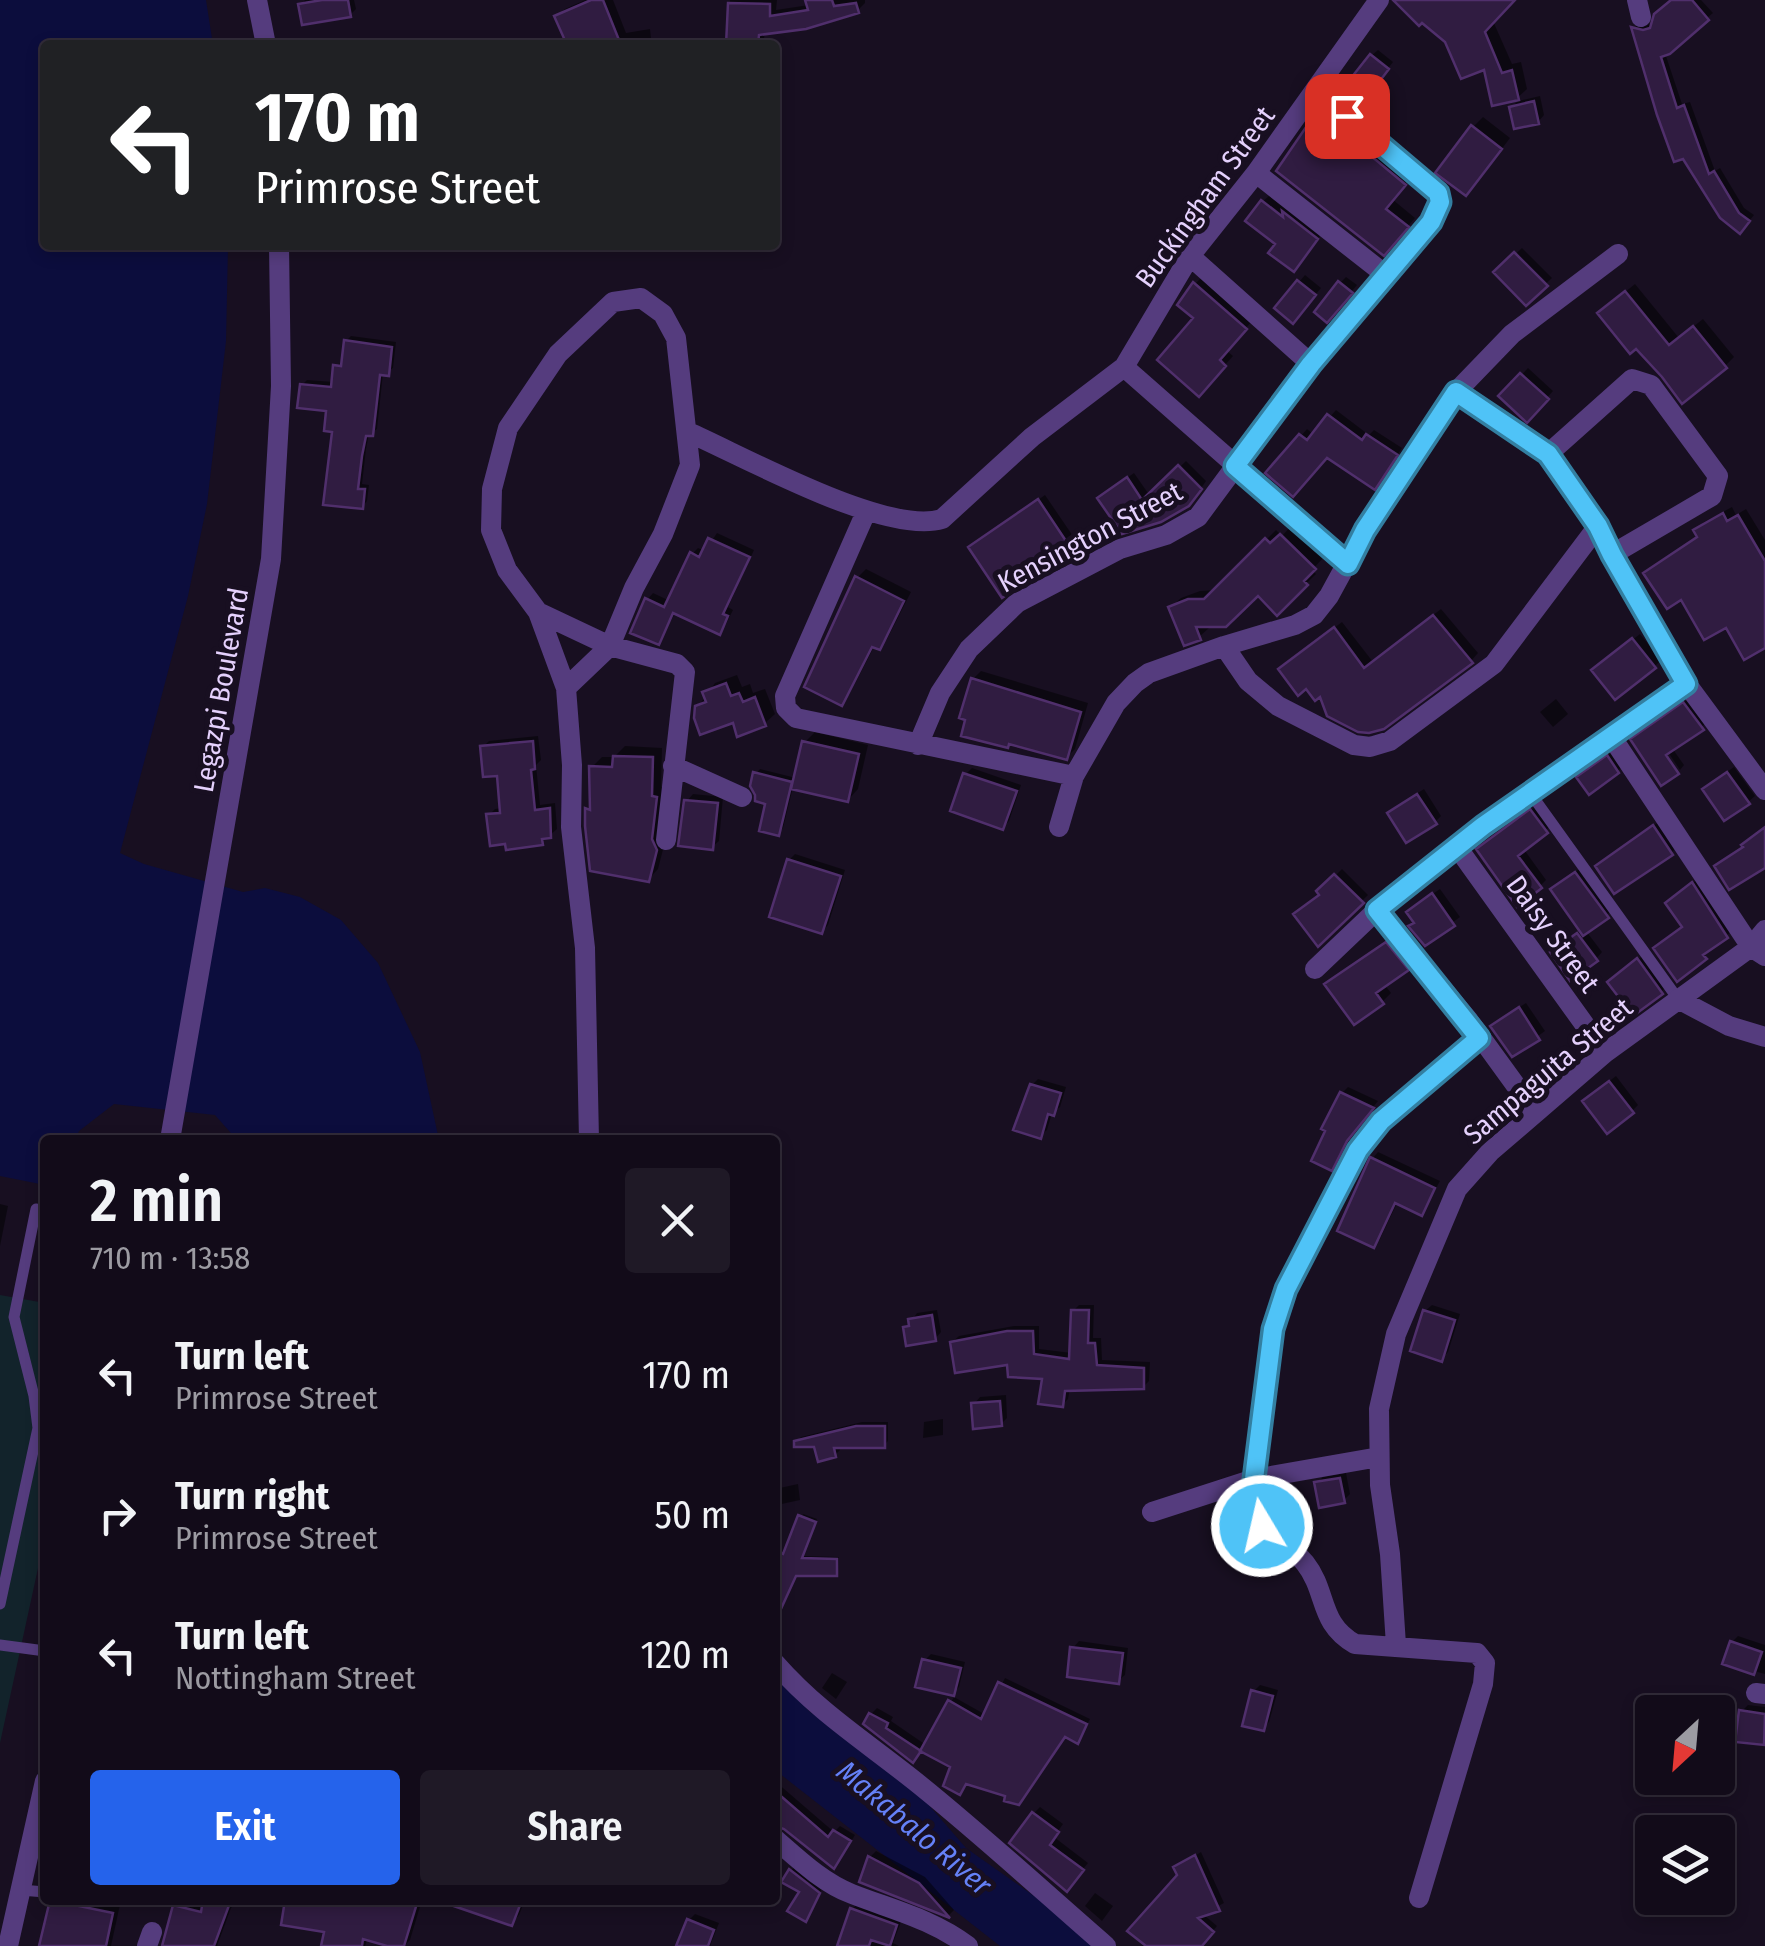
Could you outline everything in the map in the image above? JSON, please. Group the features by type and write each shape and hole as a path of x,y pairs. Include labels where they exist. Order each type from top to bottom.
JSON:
{"street":[{"path":"257,0 265,40"},
{"name":"Buckingham Street","path":"688,432 866,512 924,524 942,519 1032,437 1124,367 1190,256 1256,173 1379,0"},
{"name":"Kensington Street","path":"918,744 940,694 969,649 1017,603 1120,550 1166,535 1198,517 1311,364 1431,222 1440,202 1438,193 1316,90"},
{"path":"1256,173 1387,276"},
{"name":"Legazpi Boulevard","path":"171,1135 271,559 281,386 280,250"},
{"path":"1059,827 1074,776 1116,703 1134,682 1224,646 1295,626 1314,615 1456,392 1512,334 1618,254"},
{"path":"1190,256 1311,364"},
{"path":"566,688 610,646 690,465 676,338 664,314 641,298 613,302 558,354 508,428 492,489 492,530 507,570 538,612 566,688 572,765 571,827 585,948 590,1135"},
{"path":"1124,367 1348,564"},
{"path":"1548,454 1632,378 1651,384 1718,476 1712,496 1612,555"},
{"path":"1456,392 1548,454 1598,526 1686,684 1765,790"},
{"path":"866,512 784,696 786,708 796,718 1074,776"},
{"path":"1224,646 1248,681 1278,706 1354,744 1370,747 1390,741 1494,664 1598,526"},
{"path":"538,612 610,646 677,664 685,672 666,840"},
{"path":"1315,968 1377,910 1457,848 1686,684"},
{"path":"1611,736 1758,952"},
{"path":"673,766 742,797"},
{"name":"Daisy Street","path":"1457,848 1605,1052"},
{"path":"1377,910 1535,1112"},
{"name":"Sampaguita Street","path":"1396,1645 1379,1408 1396,1334 1457,1189 1490,1152 1605,1052 1678,999 1758,952 1765,930"},
{"path":"1678,999 1729,1026 1765,1037"},
{"path":"1418,1898 1486,1663 1477,1653 1355,1644 1338,1634 1304,1561 1262,1526 1254,1479 1273,1329 1286,1289 1342,1178 1381,1121 1479,1038"},
{"path":"1152,1512 1254,1479 1380,1457"},
{"path":"780,1668 836,1723 873,1747 933,1796 1106,1946"},
{"path":"8,1946 40,1804"},
{"path":"780,1843 850,1894 925,1920 968,1946"}],"lane":[{"path":"1531,794 1678,999"},
{"path":"0,1604 38,1428 14,1316 36,1209"},
{"path":"0,1645 40,1651"},
{"path":"21,1890 40,1892"}],"shaded area":[{"path":"0,1295 40,1302 40,1559 0,1743"}],"water":[{"path":"0,0 206,0 212,40 40,40 40,250 228,250 226,341 207,504 188,596 120,853 144,864 243,892 265,888 300,897 341,920 378,963 420,1052 438,1135 233,1135 215,1115 114,1104 77,1135 40,1135 40,1184 0,1176"},
{"name":"Makabalo River","path":"780,1679 809,1711 914,1788 966,1848 1105,1946 1000,1946 780,1774"}],"building":[{"path":"348,0 351,17 302,25 298,4"},
{"path":"591,0 603,0 619,40 565,40 554,16"},
{"path":"805,0 832,0 834,6 856,3 859,13 806,29 759,35 758,40 726,40 728,3 770,4 770,16 808,10"},
{"path":"1393,0 1515,0 1485,32 1502,73 1512,70 1519,100 1492,106 1484,70 1461,79 1445,42 1422,23 1419,26"},
{"path":"1671,0 1692,0 1709,20 1670,54 1661,57 1677,108 1684,105 1709,174 1714,171 1739,213 1750,221 1740,234 1720,218 1683,159 1674,162 1631,27 1650,28 1654,14"},
{"path":"1370,54 1389,69 1359,108 1340,92"},
{"path":"1534,101 1539,124 1514,129 1509,107"},
{"path":"1317,111 1406,185 1386,209 1409,227 1384,256 1276,171"},
{"path":"1471,125 1502,149 1466,196 1435,173"},
{"path":"1261,200 1318,239 1294,272 1268,253 1275,244 1245,221"},
{"path":"1514,252 1548,286 1526,306 1493,272"},
{"path":"1297,280 1316,295 1293,324 1274,308"},
{"path":"1338,281 1353,293 1327,323 1314,312"},
{"path":"1193,282 1247,329 1220,360 1226,366 1199,397 1157,360 1193,318 1177,305"},
{"path":"1625,291 1669,345 1693,326 1727,368 1682,404 1636,349 1630,354 1597,313"},
{"path":"344,340 392,347 389,376 380,375 373,436 366,436 362,456 358,489 365,489 363,509 323,505 332,432 324,431 326,411 297,408 300,384 331,387 333,365 341,366"},
{"path":"1520,373 1549,399 1527,423 1498,396"},
{"path":"1327,414 1362,440 1366,434 1398,455 1375,490 1327,458 1293,497 1265,473 1299,434 1307,440"},
{"path":"1178,465 1202,489 1189,506 1161,522 1122,534 1097,498 1127,477 1142,500"},
{"path":"1038,499 1072,550 1002,598 968,547"},
{"path":"1723,513 1727,521 1738,515 1765,561 1765,648 1744,660 1726,628 1704,640 1681,600 1667,609 1643,573 1697,537 1693,530"},
{"path":"1280,534 1316,569 1304,581 1308,585 1277,616 1258,596 1226,627 1196,627 1201,640 1184,646 1168,607 1188,599 1204,599 1265,538 1270,543"},
{"path":"708,538 750,557 723,614 728,616 720,635 673,613 659,645 630,633 645,598 664,607 690,552 699,557"},
{"path":"855,576 904,601 880,650 872,647 842,706 804,687"},
{"path":"1433,615 1473,663 1384,729 1358,732 1327,716 1320,697 1315,701 1306,689 1298,696 1278,669 1334,627 1364,668"},
{"path":"1632,638 1656,668 1615,700 1591,670"},
{"path":"971,678 1081,712 1067,760 961,736 965,720 959,718"},
{"path":"726,683 731,696 739,693 743,702 755,697 766,726 737,737 733,723 700,735 694,718 695,706 706,702 702,692"},
{"path":"1683,702 1704,730 1666,755 1679,774 1661,786 1630,739"},
{"path":"533,741 535,810 550,808 551,838 542,839 543,845 506,850 505,844 490,846 486,814 500,813 497,776 483,777 480,746"},
{"path":"802,741 859,754 848,802 791,789"},
{"path":"1607,755 1619,773 1589,795 1576,777"},
{"path":"613,756 653,757 652,796 657,797 652,839 657,850 649,882 590,871 585,826 585,808 590,810 589,766 612,767"},
{"path":"753,772 792,782 779,836 759,831 765,804 755,801 750,786"},
{"path":"1727,772 1750,804 1724,821 1702,789"},
{"path":"963,773 1017,791 1003,830 950,811"},
{"path":"1417,794 1437,824 1406,843 1387,813"},
{"path":"684,800 718,803 713,850 678,846"},
{"path":"1530,809 1548,833 1518,856 1542,888 1517,907 1476,849"},
{"path":"1653,825 1673,855 1614,894 1595,866"},
{"path":"1765,827 1765,868 1729,890 1714,866"},
{"path":"787,859 841,876 822,934 769,917"},
{"path":"1575,872 1609,918 1583,936 1550,889"},
{"path":"1334,874 1364,903 1318,947 1293,914 1319,895 1316,891"},
{"path":"1692,882 1728,938 1703,955 1707,959 1677,982 1653,948 1682,927 1665,903"},
{"path":"1432,893 1455,926 1425,946 1408,926 1414,923 1406,912"},
{"path":"1577,933 1598,961 1570,981 1550,952"},
{"path":"1386,942 1409,970 1376,993 1384,1004 1354,1025 1324,984"},
{"path":"1637,958 1663,994 1633,1016 1607,982"},
{"path":"1519,1007 1540,1040 1512,1057 1490,1026"},
{"path":"1609,1081 1634,1113 1607,1134 1582,1101"},
{"path":"1030,1084 1061,1093 1054,1116 1048,1114 1041,1139 1013,1130"},
{"path":"1340,1092 1374,1108 1347,1141 1332,1171 1311,1161 1325,1131 1321,1129"},
{"path":"1370,1157 1435,1188 1422,1216 1395,1203 1374,1248 1337,1231"},
{"path":"1071,1310 1089,1310 1088,1343 1095,1343 1097,1365 1144,1368 1144,1389 1065,1391 1063,1407 1038,1404 1042,1379 1008,1377 1007,1365 955,1373 950,1342 1007,1331 1033,1331 1034,1354 1069,1359"},
{"path":"1423,1310 1455,1320 1442,1362 1410,1351"},
{"path":"932,1315 936,1341 906,1346 903,1327 909,1326 908,1319"},
{"path":"1000,1401 1002,1426 973,1429 971,1403"},
{"path":"856,1426 885,1426 885,1448 834,1448 836,1457 818,1462 814,1447 794,1447 794,1441"},
{"path":"1340,1478 1345,1503 1319,1508 1314,1482"},
{"path":"798,1515 816,1522 802,1558 837,1559 837,1576 796,1576 780,1611 780,1553 783,1554"},
{"path":"1730,1641 1762,1652 1754,1675 1722,1664"},
{"path":"1070,1647 1123,1653 1119,1684 1067,1677"},
{"path":"922,1659 961,1668 954,1696 915,1687"},
{"path":"998,1682 1087,1724 1078,1744 1065,1737 1019,1805 1004,1801 1005,1796 966,1784 960,1795 943,1786 950,1767 920,1751 948,1700 981,1719"},
{"path":"1251,1690 1273,1696 1264,1731 1242,1726"},
{"path":"1739,1710 1765,1714 1764,1745 1735,1742"},
{"path":"869,1713 888,1723 886,1728 921,1751 913,1763 863,1724"},
{"path":"780,1795 828,1837 833,1830 851,1841 834,1869 780,1828"},
{"path":"1032,1812 1059,1832 1050,1845 1084,1870 1067,1892 1009,1843"},
{"path":"1195,1855 1220,1911 1198,1918 1214,1932 1202,1946 1146,1946 1127,1931 1177,1875 1173,1867"},
{"path":"868,1856 919,1883 950,1918 859,1882"},
{"path":"789,1869 820,1893 806,1922 787,1911 799,1892 781,1882"},
{"path":"49,1905 74,1905 113,1913 106,1946 39,1946"},
{"path":"173,1905 201,1912 202,1905 229,1905 214,1946 162,1946"},
{"path":"284,1905 416,1905 404,1946 363,1939 362,1946 321,1946 324,1932 281,1925"},
{"path":"451,1905 520,1905 512,1926"},
{"path":"850,1908 897,1925 890,1946 871,1940 869,1946 837,1946"},
{"path":"687,1919 714,1930 708,1946 676,1946"}],"route":[{"path":"1262,1526 1254,1479 1273,1329 1286,1289 1358,1150 1381,1121 1479,1038 1377,910 1483,826 1686,684 1598,526 1548,454 1456,392 1365,530 1348,564 1235,466 1311,364 1431,222 1440,202 1438,193 1347,116"}]}
